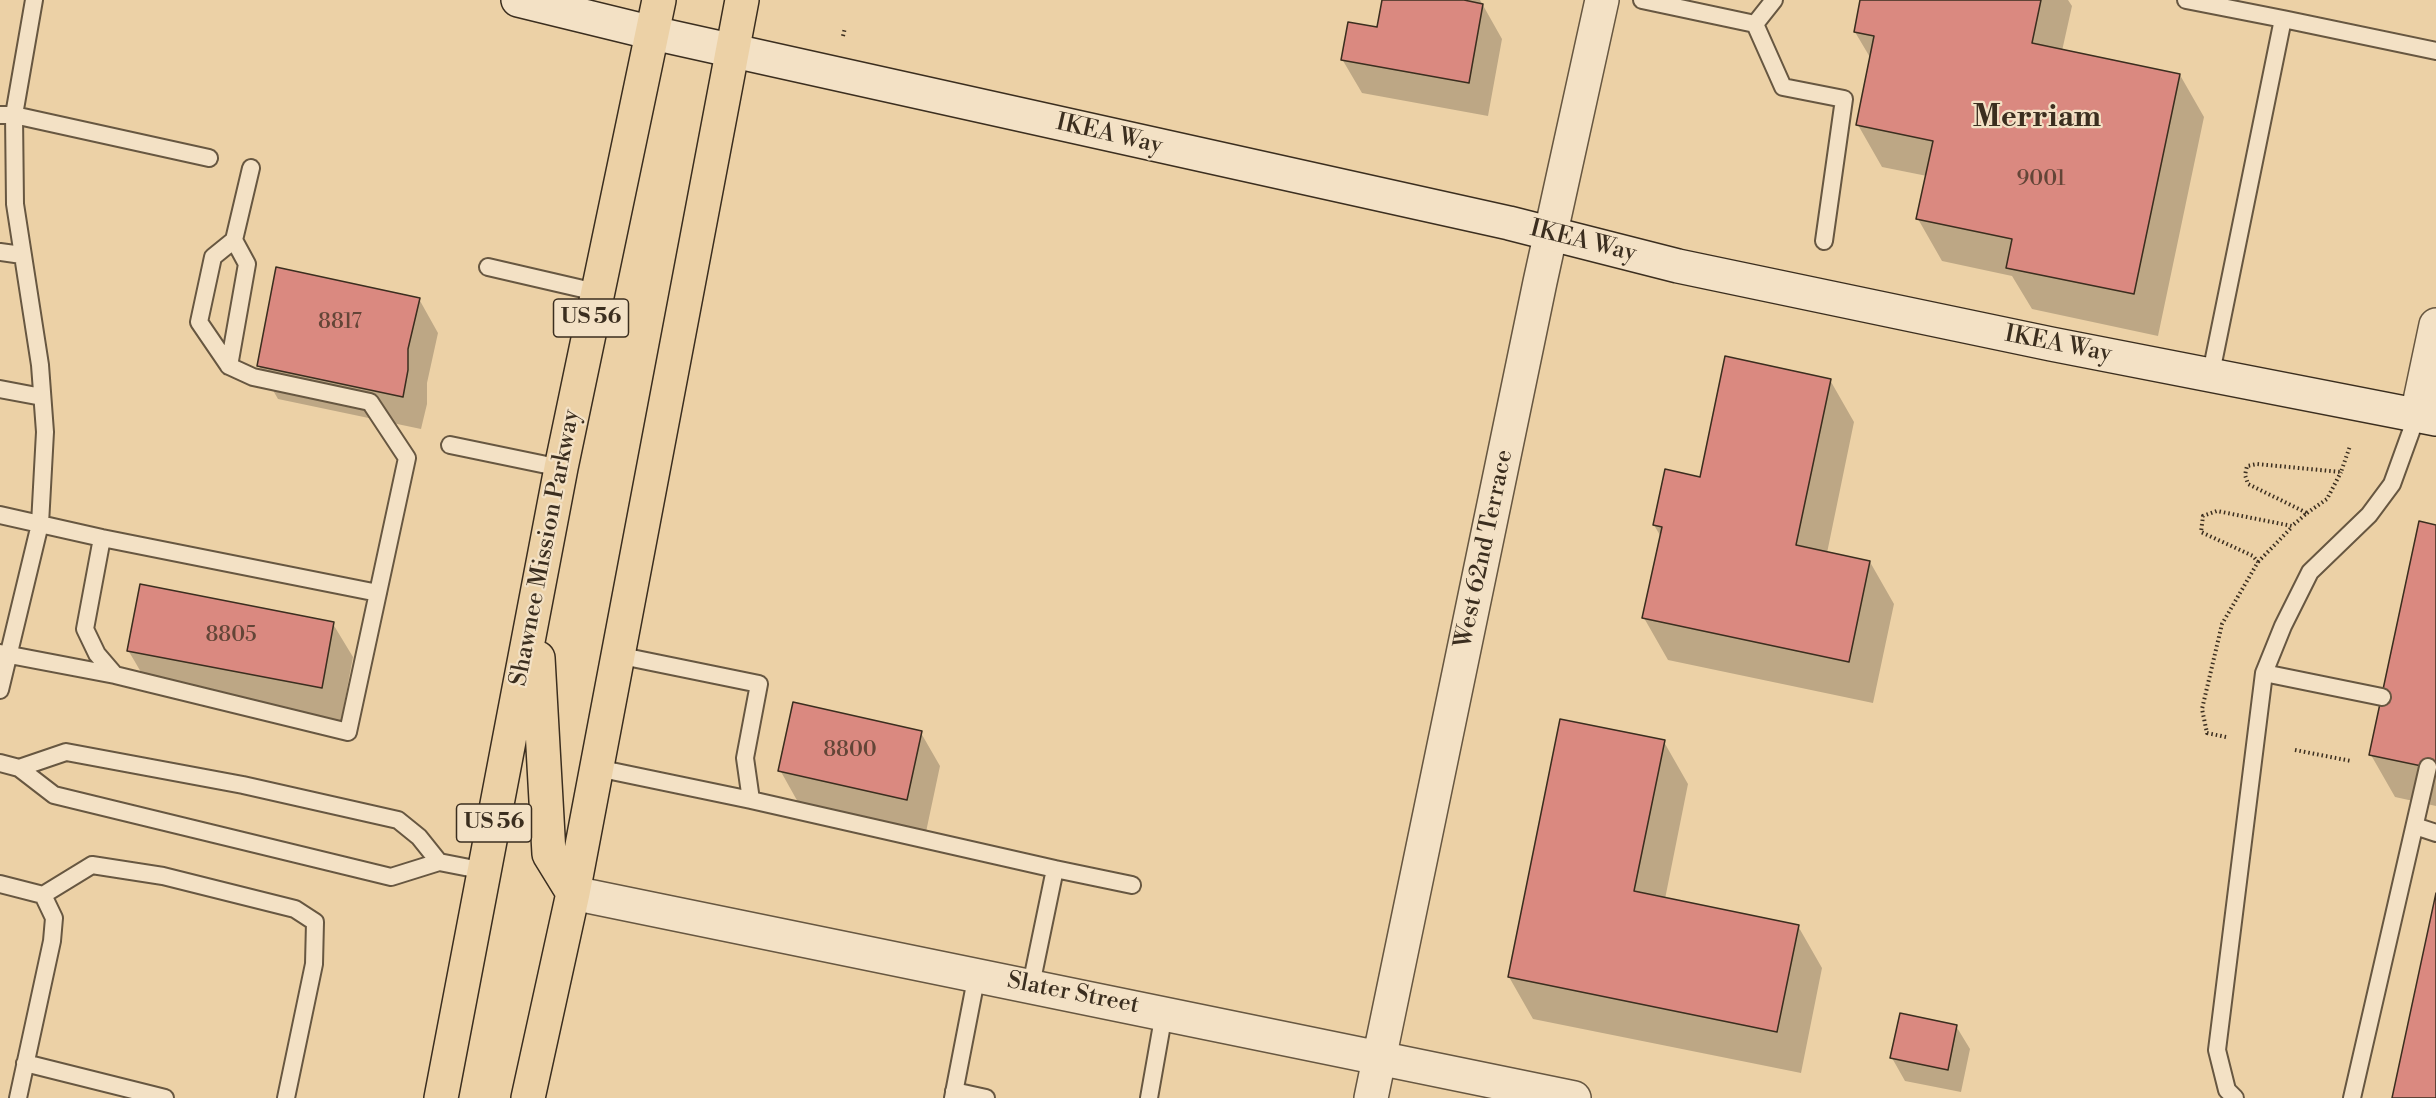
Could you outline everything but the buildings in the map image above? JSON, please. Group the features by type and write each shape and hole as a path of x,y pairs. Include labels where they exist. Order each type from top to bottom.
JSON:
{"highway":[{"name":"Shawnee Mission Parkway","path":"441,1098 561,468 596,292 659,0"},
{"path":"528,1098 573,893 742,0"},
{"path":"535,604 549,854 573,893"}],"street":[{"name":"IKEA Way","path":"518,0 653,33 733,49 1551,234 1678,266 1924,318 2427,417"},
{"name":"West 62nd Terrace","path":"1371,1098 1602,0"},
{"path":"2427,417 2436,325"},
{"name":"Slater Street","path":"573,893 1380,1056 1574,1098"}],"lane":[{"path":"0,690 4,654 40,524 45,432 15,204 7,115 34,0"},
{"path":"1642,0 1755,24"},
{"path":"1755,24 1774,0"},
{"path":"2186,0 2436,51"},
{"path":"2211,373 2283,20"},
{"path":"1755,24 1783,87 1844,99 1824,241"},
{"path":"7,115 209,158"},
{"path":"4,654 115,675 348,732 407,458 370,402 253,377 229,366 199,322 213,257 234,240 251,168"},
{"path":"229,366 247,264 234,240"},
{"path":"0,252 22,255"},
{"path":"488,267 596,292"},
{"path":"0,389 42,397"},
{"path":"2235,1098 2227,1090 2217,1050 2264,673 2283,626 2310,572 2369,516 2392,484 2427,417"},
{"path":"450,444 561,468"},
{"path":"0,515 102,538 378,593"},
{"path":"102,538 85,629 97,654 115,675"},
{"path":"617,655 759,684 744,758 751,800"},
{"path":"2264,673 2382,697"},
{"path":"19,768 66,752 243,785 399,820 419,837 439,862"},
{"path":"0,763 19,768 54,795 391,878 439,862 485,871"},
{"path":"2352,1098 2428,767"},
{"path":"597,768 1132,885"},
{"path":"2415,826 2436,833"},
{"path":"0,885 43,896 92,865 163,876 295,909 315,922 314,964 286,1098"},
{"path":"1031,985 1055,869"},
{"path":"18,1098 52,941 54,918 43,896"},
{"path":"977,974 953,1094 986,1098"},
{"path":"1149,1098 1164,1013"},
{"path":"25,1063 165,1098"}],"path":[{"path":"2226,738 2207,733 2202,709 2222,624 2258,562 2292,526 2327,499 2341,472 2350,446"},
{"path":"2307,513 2248,484 2245,475 2247,466 2257,464 2341,472"},
{"path":"2258,562 2253,556 2201,532 2203,516 2217,512 2292,526"},
{"path":"2295,750 2351,761"}],"district":[{"name":"Merriam","path":"2037,119"}]}
